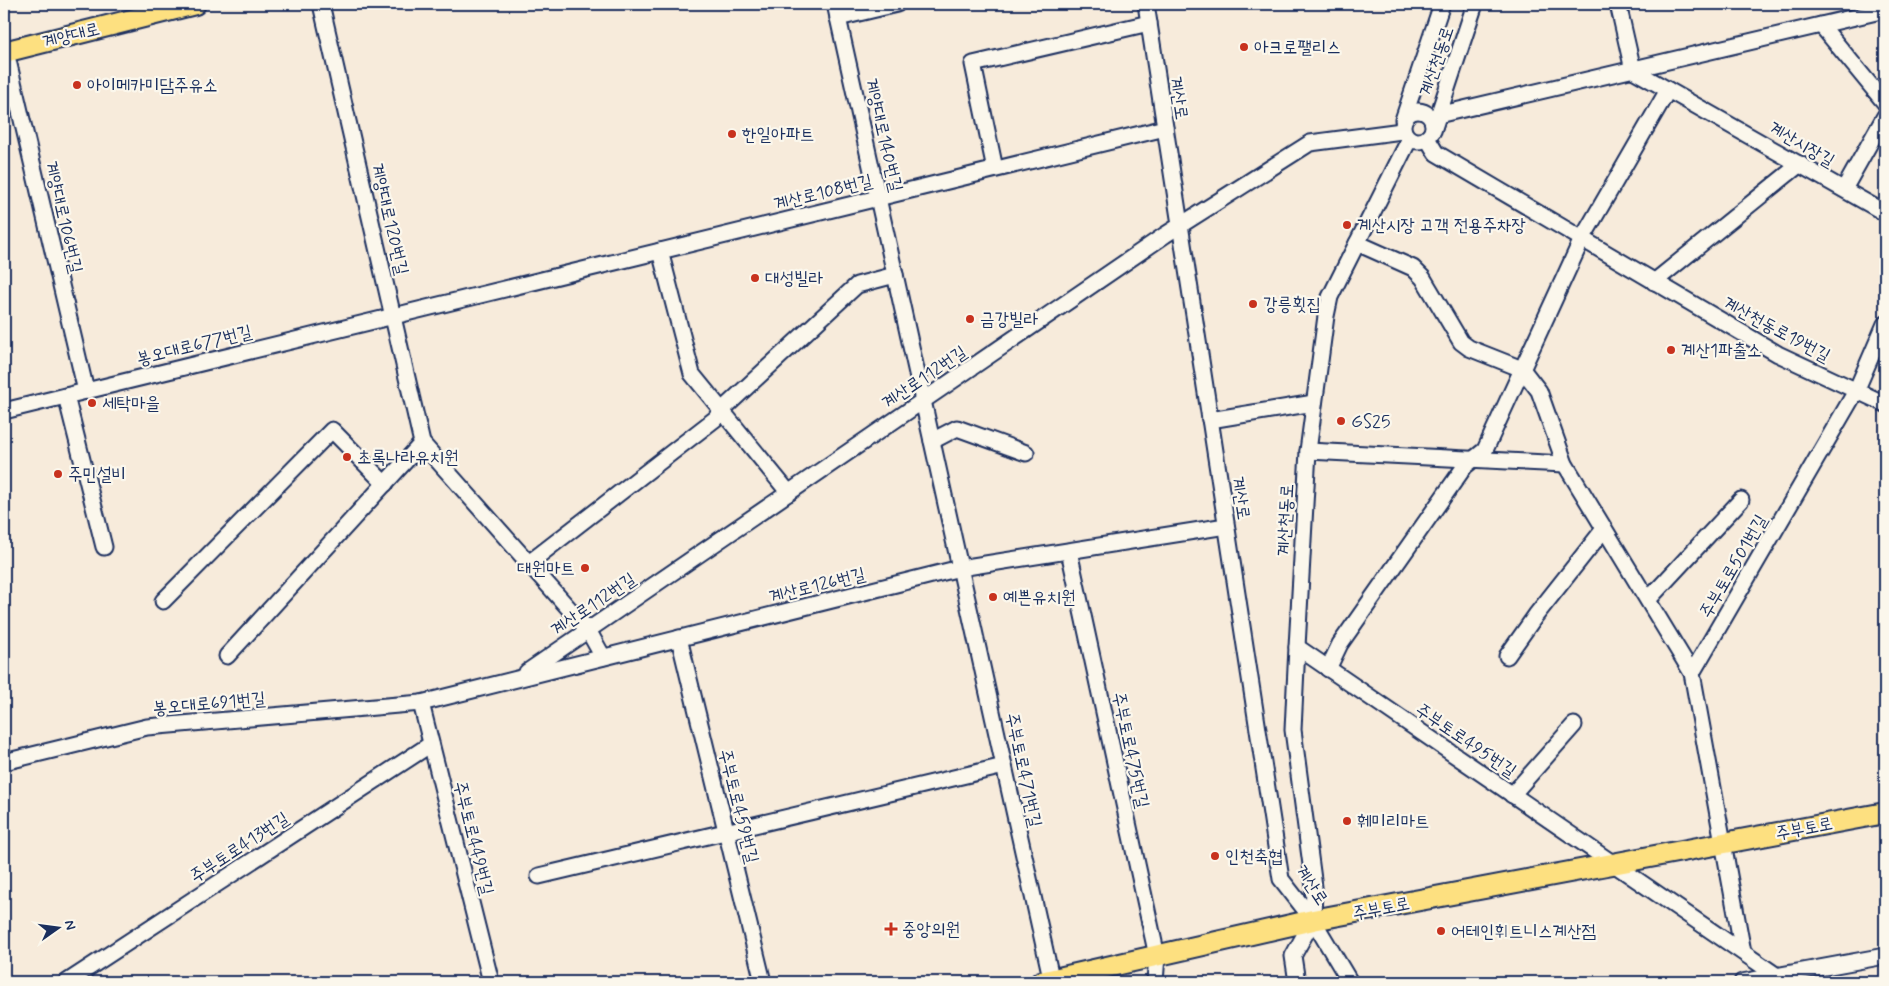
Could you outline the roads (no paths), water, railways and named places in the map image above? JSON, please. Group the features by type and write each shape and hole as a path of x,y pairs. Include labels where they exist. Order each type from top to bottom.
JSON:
{"main road":[{"name":"계양대로","path":"5,52 196,4"},
{"name":"주부토로","path":"1048,981 1313,920 1885,813"}],"street":[{"name":"계양대로120번길","path":"321,4 422,443 588,630 603,657"},
{"path":"837,11 898,4"},
{"name":"계산로","path":"1146,4 1281,879 1313,920 1293,956 1297,982"},
{"name":"계산천동로","path":"1313,920 1314,887 1293,730 1308,451 1326,316 1330,297 1357,244 1405,130 1442,4"},
{"name":"계산천동로","path":"1430,135 1476,4"},
{"path":"1618,4 1633,70"},
{"path":"1438,115 1885,10"},
{"name":"계양대로140번길","path":"837,11 960,568"},
{"path":"995,169 973,64 1148,23"},
{"path":"1821,25 1885,103"},
{"name":"계양대로106번길","path":"5,52 86,391"},
{"name":"계산시장길","path":"1633,70 1844,189 1885,116"},
{"path":"1328,668 1340,644 1465,466 1485,450 1582,239 1668,90"},
{"path":"1421,111 1429,116 1433,123 1430,135 1418,142 1405,130 1411,112 1421,111"},
{"name":"계산로108번길","path":"393,316 1165,128"},
{"name":"계산로112번길","path":"518,678 1180,225 1310,143 1405,130"},
{"name":"계산천동로19번길","path":"1430,135 1436,153 1654,282 1778,354 1885,404"},
{"path":"1654,282 1800,164"},
{"path":"1844,189 1885,213"},
{"path":"1357,244 1413,268 1423,278 1462,342 1469,348 1522,369 1539,391 1565,464 1692,673 1743,952"},
{"path":"660,251 692,374 789,493"},
{"path":"529,564 715,419 722,410 857,285 895,275"},
{"name":"봉오대로677번길","path":"4,411 393,316"},
{"name":"주부토로501번길","path":"1692,673 1856,391 1885,324"},
{"path":"66,396 104,547"},
{"path":"1210,420 1314,403"},
{"path":"932,441 957,428 1026,454"},
{"path":"163,601 332,430 385,484"},
{"path":"227,656 422,443"},
{"path":"1308,451 1565,464"},
{"path":"1648,600 1741,500"},
{"name":"계산로126번길","path":"421,702 960,568 1226,526"},
{"path":"1507,656 1536,615 1604,529"},
{"name":"주부토로475번길","path":"1069,551 1157,956 1155,982"},
{"name":"주부토로471번길","path":"960,568 1004,766 1048,981"},
{"name":"주부토로459번길","path":"679,638 763,982"},
{"name":"주부토로495번길","path":"1297,647 1781,979"},
{"name":"주부토로449번길","path":"421,702 491,982"},
{"name":"봉오대로691번길","path":"4,762 147,727 421,702"},
{"path":"1512,795 1574,726"},
{"name":"주부토로413번길","path":"66,982 431,744"},
{"path":"539,876 1004,766"},
{"path":"1313,920 1350,982"},
{"path":"1742,982 1781,979 1885,956"}],"place":[{"name":"아크로팰리스","path":"1244,47"},
{"name":"아이메카미담주유소","path":"77,85"},
{"name":"한일아파트","path":"732,134"},
{"name":"계산시장 고객 전용주차장","path":"1347,225"},
{"name":"대성빌라","path":"755,278"},
{"name":"강릉횟집","path":"1253,304"},
{"name":"금강빌라","path":"970,319"},
{"name":"계산1파출소","path":"1671,350"},
{"name":"세탁마을","path":"92,403"},
{"name":"GS25","path":"1341,421"},
{"name":"초록나라유치원","path":"347,457"},
{"name":"주민설비","path":"58,474"},
{"name":"대원마트","path":"585,568"},
{"name":"예쁜유치원","path":"993,597"},
{"name":"훼미리마트","path":"1347,821"},
{"name":"인천축협","path":"1215,856"},
{"name":"중앙의원","path":"891,929"},
{"name":"어테인휘트니스계산점","path":"1441,931"}]}
